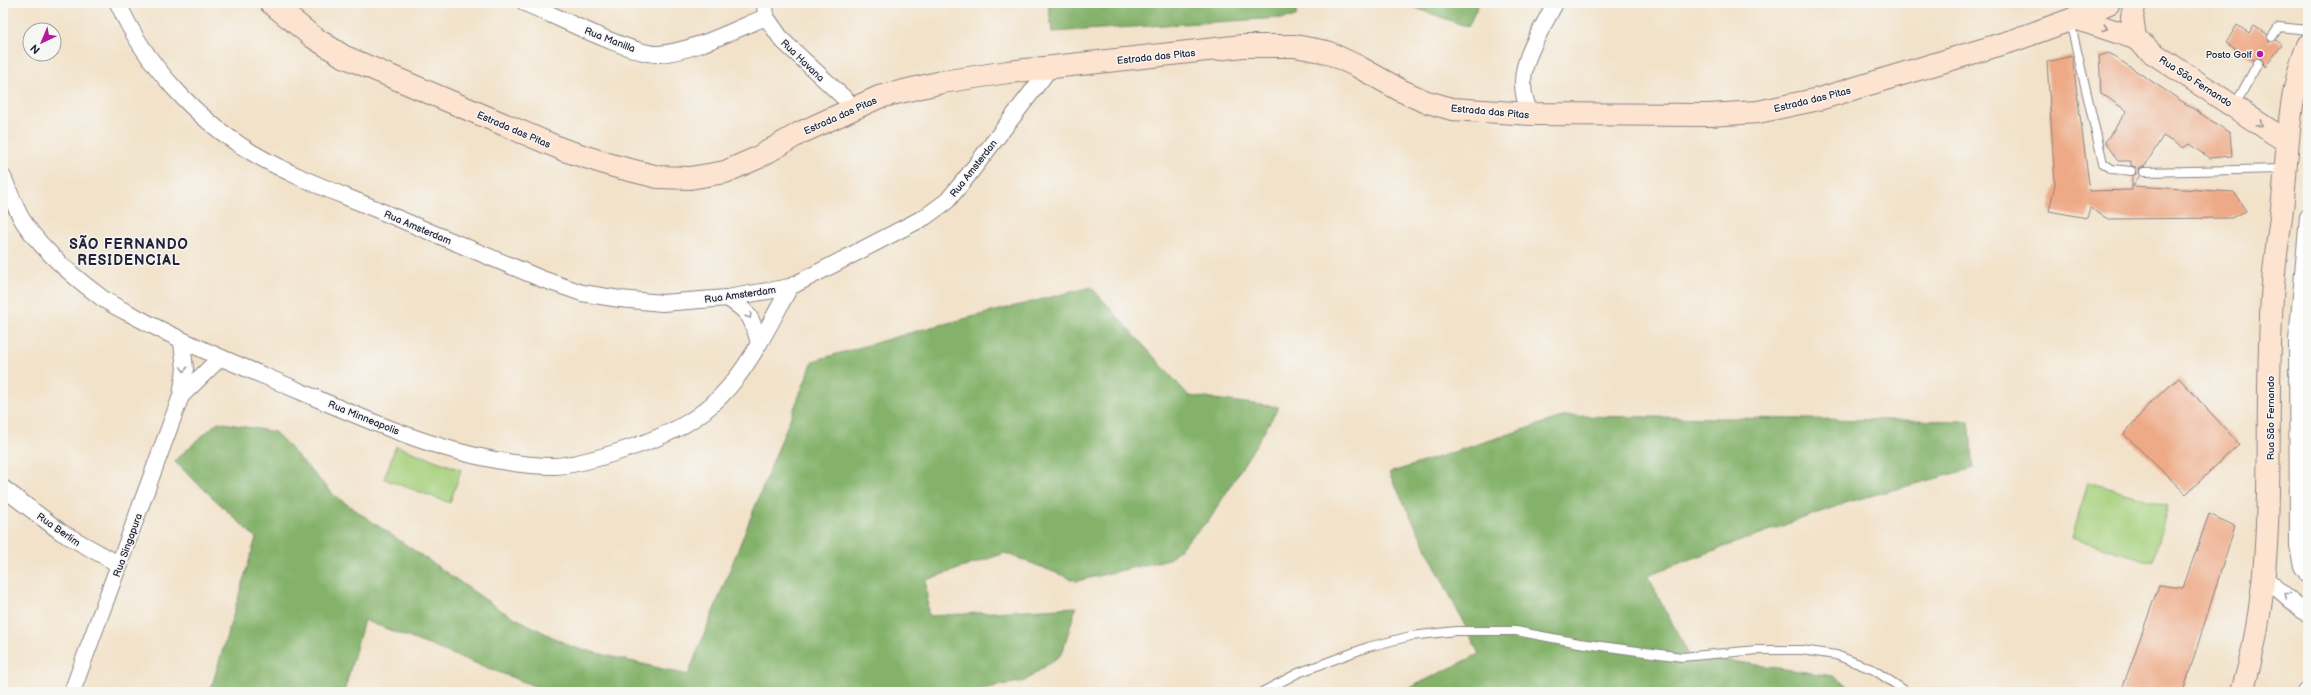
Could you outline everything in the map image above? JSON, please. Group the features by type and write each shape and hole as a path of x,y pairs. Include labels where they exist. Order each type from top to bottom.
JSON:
{"main road":[{"name":"Estrada das Pitas","path":"271,3 312,37 343,56 564,150 614,166 658,177 690,178 725,172 757,158 800,133 879,97 942,82 1243,46 1295,46 1327,52 1424,101 1452,109 1531,114 1709,115 1758,112 1827,97 2016,40 2109,3"},
{"path":"2072,19 2135,38 2132,16 2135,3"},
{"name":"Rua São Fernando","path":"2135,38 2150,51 2235,106 2287,142"},
{"name":"Rua São Fernando","path":"2242,692 2249,668 2264,577 2269,465 2273,284 2287,142 2301,62 2308,45"}],"street":[{"name":"Rua Amsterdam","path":"118,3 139,41 160,70 214,127 251,152 297,175 542,279 582,293 620,299 662,303 727,298 790,287"},
{"name":"Rua Manilla","path":"525,3 628,48 658,54 697,44 766,10"},
{"path":"1531,114 1523,95 1523,73 1528,56 1555,3"},
{"name":"Rua Havana","path":"766,10 782,40 811,69 856,108"},
{"name":"Rua Amsterdan","path":"790,287 925,217 947,201 1050,68"},
{"name":"Rua Minneapolis","path":"3,177 24,221 60,263 104,299 182,342 428,442 470,455 516,463 557,466 634,447 670,432 698,416 738,378 790,287"},
{"path":"2308,217 2297,357 2298,546 2302,566 2308,575"},
{"path":"727,298 744,308 754,324 759,343"},
{"name":"Rua Singapura","path":"72,692 181,396 184,369 182,342"},
{"name":"Rua Singapura","path":"181,396 220,358"},
{"name":"Rua Berlim","path":"3,488 61,532 120,565"},
{"path":"2264,577 2308,615"}],"lane":[{"path":"2072,19 2103,163 2112,169 2131,171"},
{"path":"2272,37 2278,27 2308,30"},
{"path":"2235,106 2258,63"},
{"path":"2144,172 2285,169"},
{"path":"1262,692 1298,673 1368,647 1412,636 1471,631 1516,631 1579,643 1682,657 1757,650 1801,650 1829,654 1874,670 1907,692"}],"green space":[{"path":"1048,3 1297,3 1296,17 1052,32"},
{"path":"1402,3 1479,3 1468,27"},
{"path":"1091,287 1189,396 1279,407 1210,519 1169,559 1077,581 1005,553 926,580 928,616 1076,607 1062,654 1025,681 966,692 550,692 364,620 344,692 210,692 256,538 174,461 218,422 275,432 335,496 502,611 572,647 688,675 813,361 920,330"},
{"path":"1565,416 1969,421 1974,468 1848,502 1647,575 1689,655 1833,676 1858,692 1401,692 1479,654 1389,473"},
{"path":"396,446 461,470 450,503 384,479"},
{"path":"2088,482 2168,506 2152,562 2072,538"}],"building":[{"name":"Posto Golf","path":"2237,25 2249,33 2254,26 2267,34 2269,42 2276,40 2282,45 2265,67 2261,58 2253,60 2226,43"},
{"path":"2109,53 2230,133 2232,156 2209,158 2189,144 2183,148 2163,136 2145,166 2139,169 2140,175 2133,186 2234,192 2246,211 2231,218 2108,219 2090,208 2087,218 2049,211 2055,184 2047,62 2072,56 2090,191 2132,190 2132,176 2136,174 2136,168 2131,165 2131,161 2118,161 2105,142 2127,111 2101,93 2099,56"},
{"path":"2179,378 2239,444 2186,494 2124,434 2149,404"},
{"path":"2209,514 2235,526 2183,692 2121,692 2159,585 2183,588"}],"place":[{"name":"Posto Golf","path":"2260,54"}],"district":[{"name":"SÃO FERNANDO RESIDENCIAL","path":"129,252"}]}
